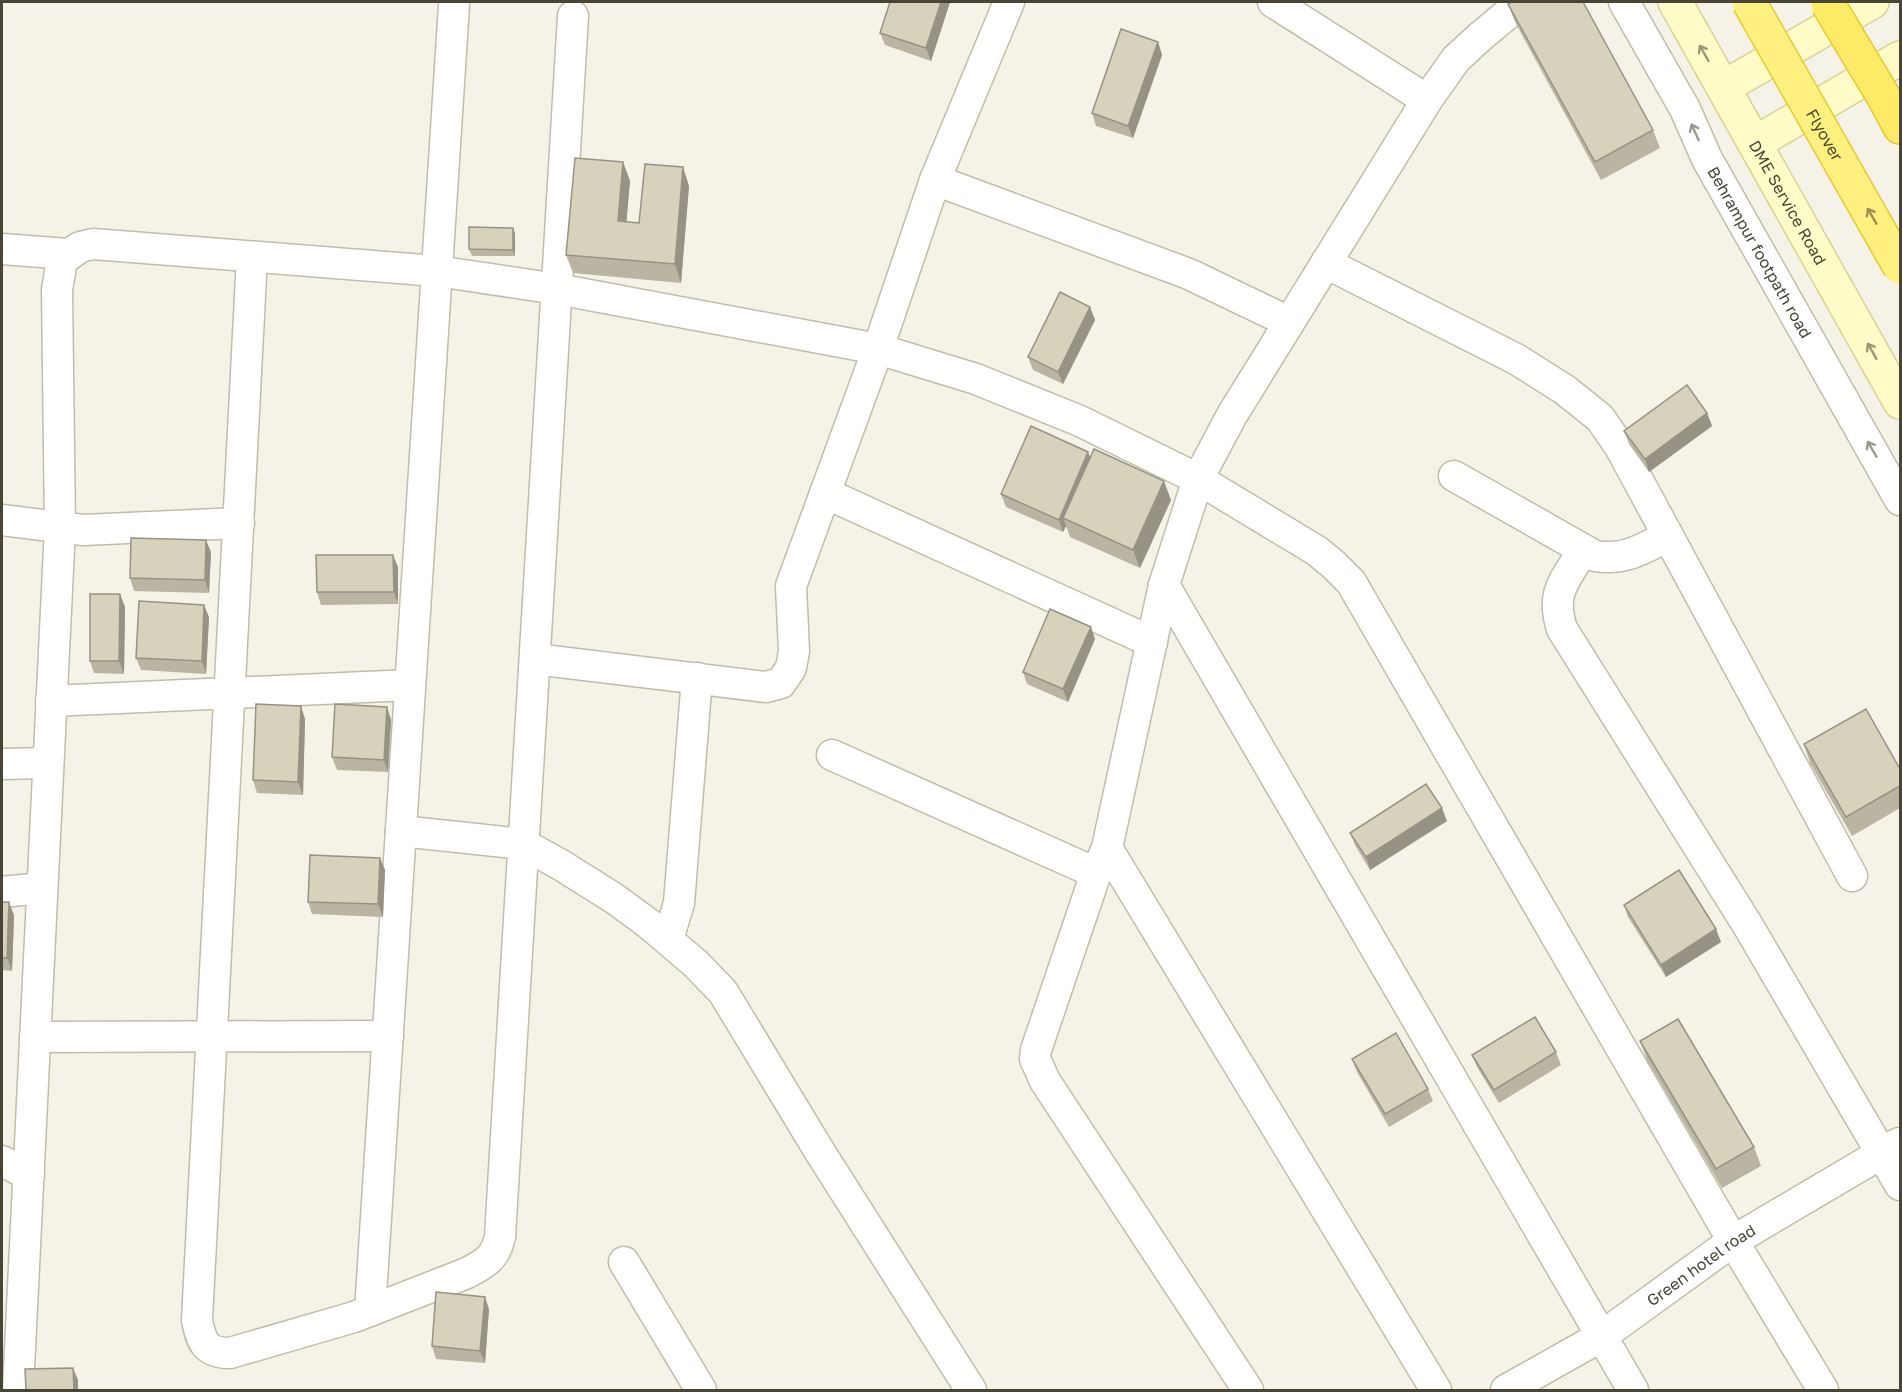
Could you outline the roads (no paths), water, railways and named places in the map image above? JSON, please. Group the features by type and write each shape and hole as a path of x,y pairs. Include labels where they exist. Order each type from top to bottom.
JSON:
{"highway":[{"name":"Flyover","path":"1749,2 1900,267"},
{"path":"1828,2 1900,127"}],"main road":[{"name":"DME Service Road","path":"1675,2 1900,402"},
{"path":"1724,87 1872,2"},
{"path":"1755,143 1900,58"}],"street":[{"path":"535,659 766,687 775,686 785,679 791,668 794,651 791,586 878,349 935,180 1009,2"},
{"path":"1273,2 1427,100"},
{"path":"1248,1390 1038,1069 1035,1059 1036,1050 1102,861 1164,585 1198,479 1232,415 1427,100 1456,59 1522,2"},
{"name":"Behrampur footpath road","path":"1624,2 1685,109 1707,159 1900,500"},
{"path":"370,1311 454,5"},
{"path":"252,257 197,1320 204,1342 211,1350 230,1353 370,1311 467,1273 485,1264 496,1250 500,1237 573,16"},
{"path":"935,180 1189,274 1289,322"},
{"path":"18,1390 60,528 57,290 62,260 80,247 93,244 437,271 557,289 878,349 987,383 1080,421 1198,479 1317,551 1351,582 1823,1390"},
{"path":"2,249 68,254"},
{"path":"1326,263 1516,359 1565,390 1600,418 1620,447 1852,876"},
{"path":"1454,476 1595,556 1621,558 1668,536"},
{"path":"825,493 1152,642"},
{"path":"2,520 60,528 117,530 239,523"},
{"path":"1583,550 1562,585 1557,599 1557,612 1562,629 1747,924 1892,1148 1900,1185"},
{"path":"1164,585 1633,1390"},
{"path":"668,939 679,903 697,678"},
{"path":"51,700 410,685"},
{"path":"832,755 1102,861 1436,1390"},
{"path":"2,764 48,763"},
{"path":"401,831 523,844 615,899 668,939 696,964 723,992 820,1152 972,1390"},
{"path":"2,892 42,888"},
{"path":"35,1037 388,1036"},
{"name":"Green hotel road","path":"1506,1390 1602,1336 1734,1241 1892,1148"},
{"path":"2,1161 29,1175"},
{"path":"624,1262 701,1390"}]}
